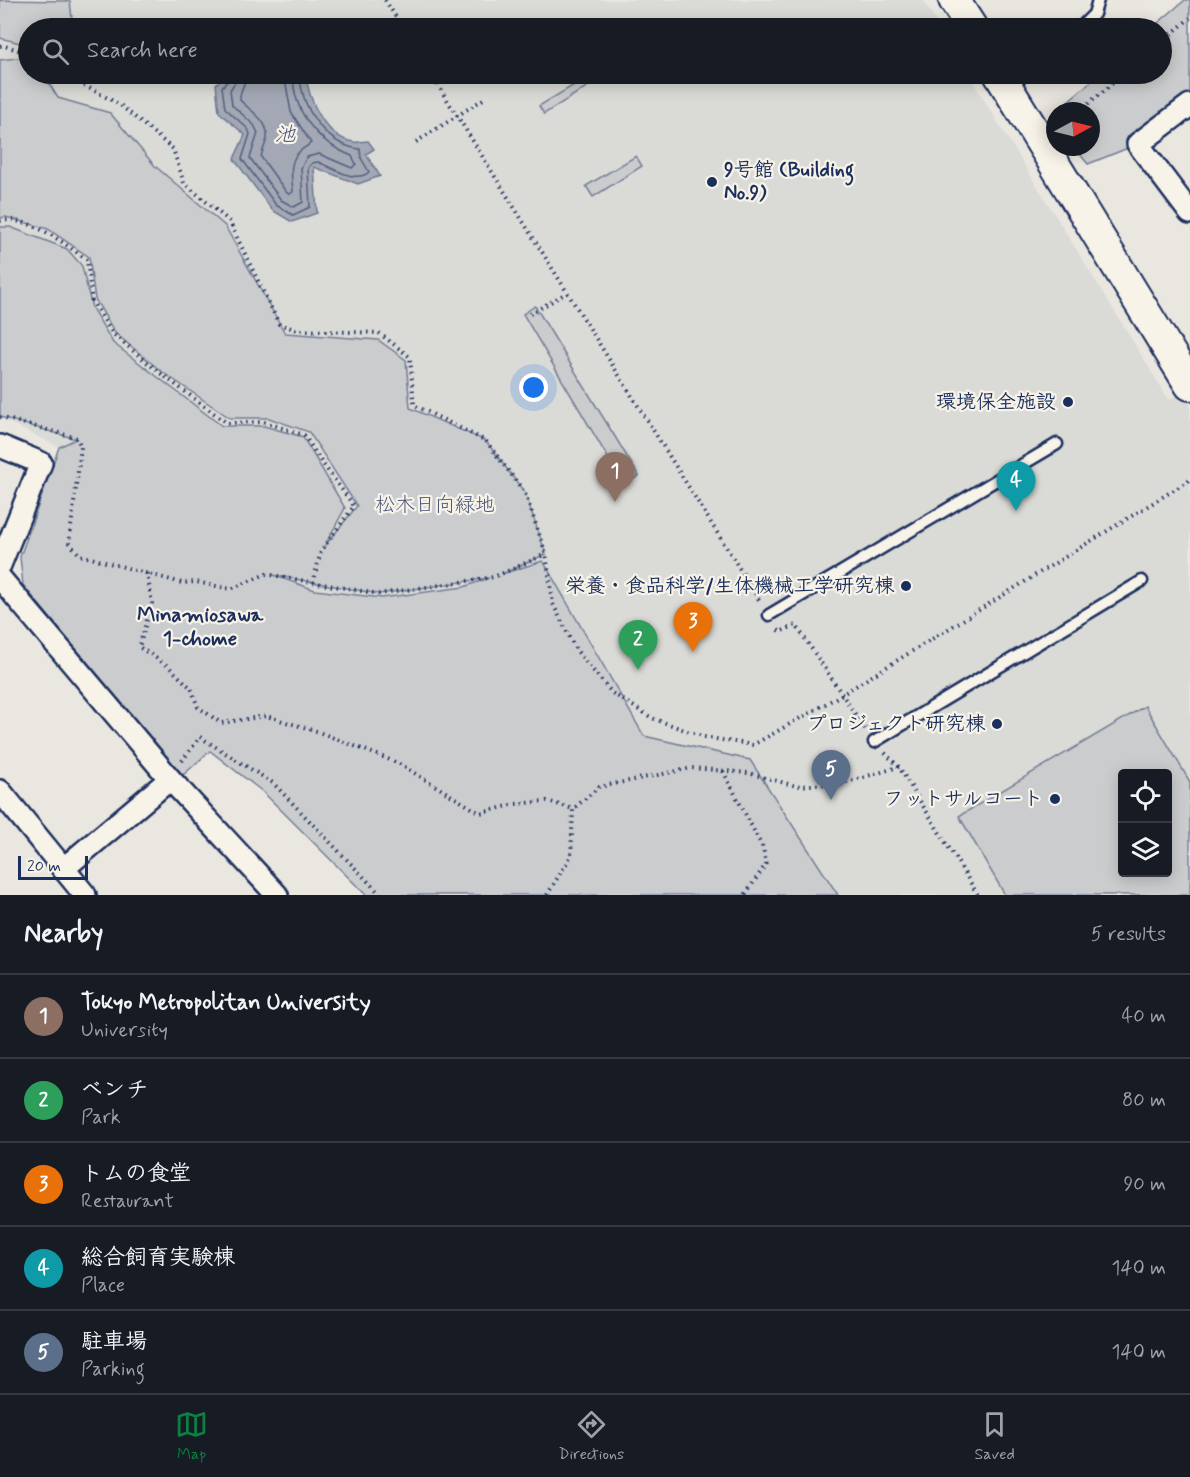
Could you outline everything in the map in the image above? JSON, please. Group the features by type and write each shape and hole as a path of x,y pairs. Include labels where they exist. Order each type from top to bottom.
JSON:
{"street":[{"path":"954,0 966,18"},
{"path":"1015,84 1186,371"},
{"path":"1190,105 1138,144 1190,213"},
{"path":"0,446 41,463 0,566"},
{"path":"0,578 170,779 277,895"},
{"path":"63,868 170,779"},
{"path":"0,791 85,895"}],"lane":[{"path":"1090,18 1094,14 1098,0"},
{"path":"769,615 1057,444"},
{"path":"874,742 1142,581"}],"path":[{"path":"385,0 397,18"},
{"path":"1172,33 1190,18"},
{"path":"0,46 18,50"},
{"path":"82,84 119,104 173,149 183,183 229,221 279,324 297,330 379,333 410,357 414,405 486,441 525,494 546,554 553,604 576,650 612,693 652,718 704,737 753,745 841,695 1190,480"},
{"path":"437,84 780,632 796,625 874,742 899,767 978,895"},
{"path":"1090,102 1112,84"},
{"path":"416,142 485,98"},
{"path":"0,221 8,219 48,231 87,260 93,301 113,334 160,373 227,423 264,422 304,435 322,464 354,506 321,551 313,582"},
{"path":"530,314 566,293"},
{"path":"0,417 77,438 81,447 69,543 80,555 182,583 196,582 231,589 266,574 379,594 494,577 546,554"},
{"path":"147,573 152,603 139,647 168,666 191,688 198,707 221,723 266,716 316,731 398,763 480,813 516,804 547,801 573,809"},
{"path":"170,779 200,737 273,783 381,895"},
{"path":"547,895 571,856 573,809 599,787 692,768 748,773 796,786 843,783 899,767"},
{"path":"723,771 763,848 766,864 745,895"}],"shaded area":[{"path":"0,0 923,0 934,18 18,18 18,84 974,84 1169,400 1190,387 1190,895 366,895 263,792 210,751 23,585 20,557 59,447 0,418"}],"green space":[{"path":"0,0 70,1 72,18 18,18 18,42 0,38"},
{"path":"1185,0 1190,0 1190,105 1138,144 1088,164 1081,156 1100,156 1100,102 1068,101 1088,84 1172,84 1172,18 1164,18"},
{"name":"松木日向緑地","path":"17,58 18,84 49,84 58,98 110,113 155,166 225,226 285,333 378,340 406,360 410,408 486,441 525,493 546,554 502,574 543,561 644,736 750,760 838,895 366,895 263,792 210,751 181,777 23,585 20,557 59,447 76,439 0,417 0,227 10,227 67,249 82,266 92,308 113,343 222,426 264,426 303,437 345,508 324,547 357,506 309,432 269,418 230,418 161,371 115,333 95,299 89,257 48,229 6,217 0,218 0,60","holes":["273,575 379,594 489,578 464,587 382,598 315,590"]},
{"path":"576,84 591,84 544,114 539,106"},
{"path":"636,156 642,166 593,197 586,186"},
{"path":"535,306 639,476 624,485 523,314"},
{"name":"フットサルコート","path":"1145,706 1190,782 1190,895 1005,895 959,816"}],"water":[{"name":"池","path":"216,84 307,84 320,116 335,133 344,139 356,142 368,141 374,149 366,154 380,176 358,184 314,167 317,213 292,222 272,210 234,159 245,135 219,112"}],"place":[{"name":"9号館 (Building No.9)","path":"712,182"},
{"name":"環境保全施設","path":"1068,402"},
{"name":"Tokyo Metropolitan University","path":"615,502"},
{"name":"総合飼育実験棟","path":"1016,511"},
{"name":"栄養・食品科学/生体機械工学研究棟","path":"906,586"},
{"name":"トムの食堂","path":"693,652"},
{"name":"ベンチ","path":"638,670"},
{"name":"プロジェクト研究棟","path":"997,724"},
{"name":"フットサルコート","path":"1055,799"},
{"name":"駐車場","path":"831,800"}],"district":[{"name":"Minamiosawa 1-chome","path":"200,627"}]}
